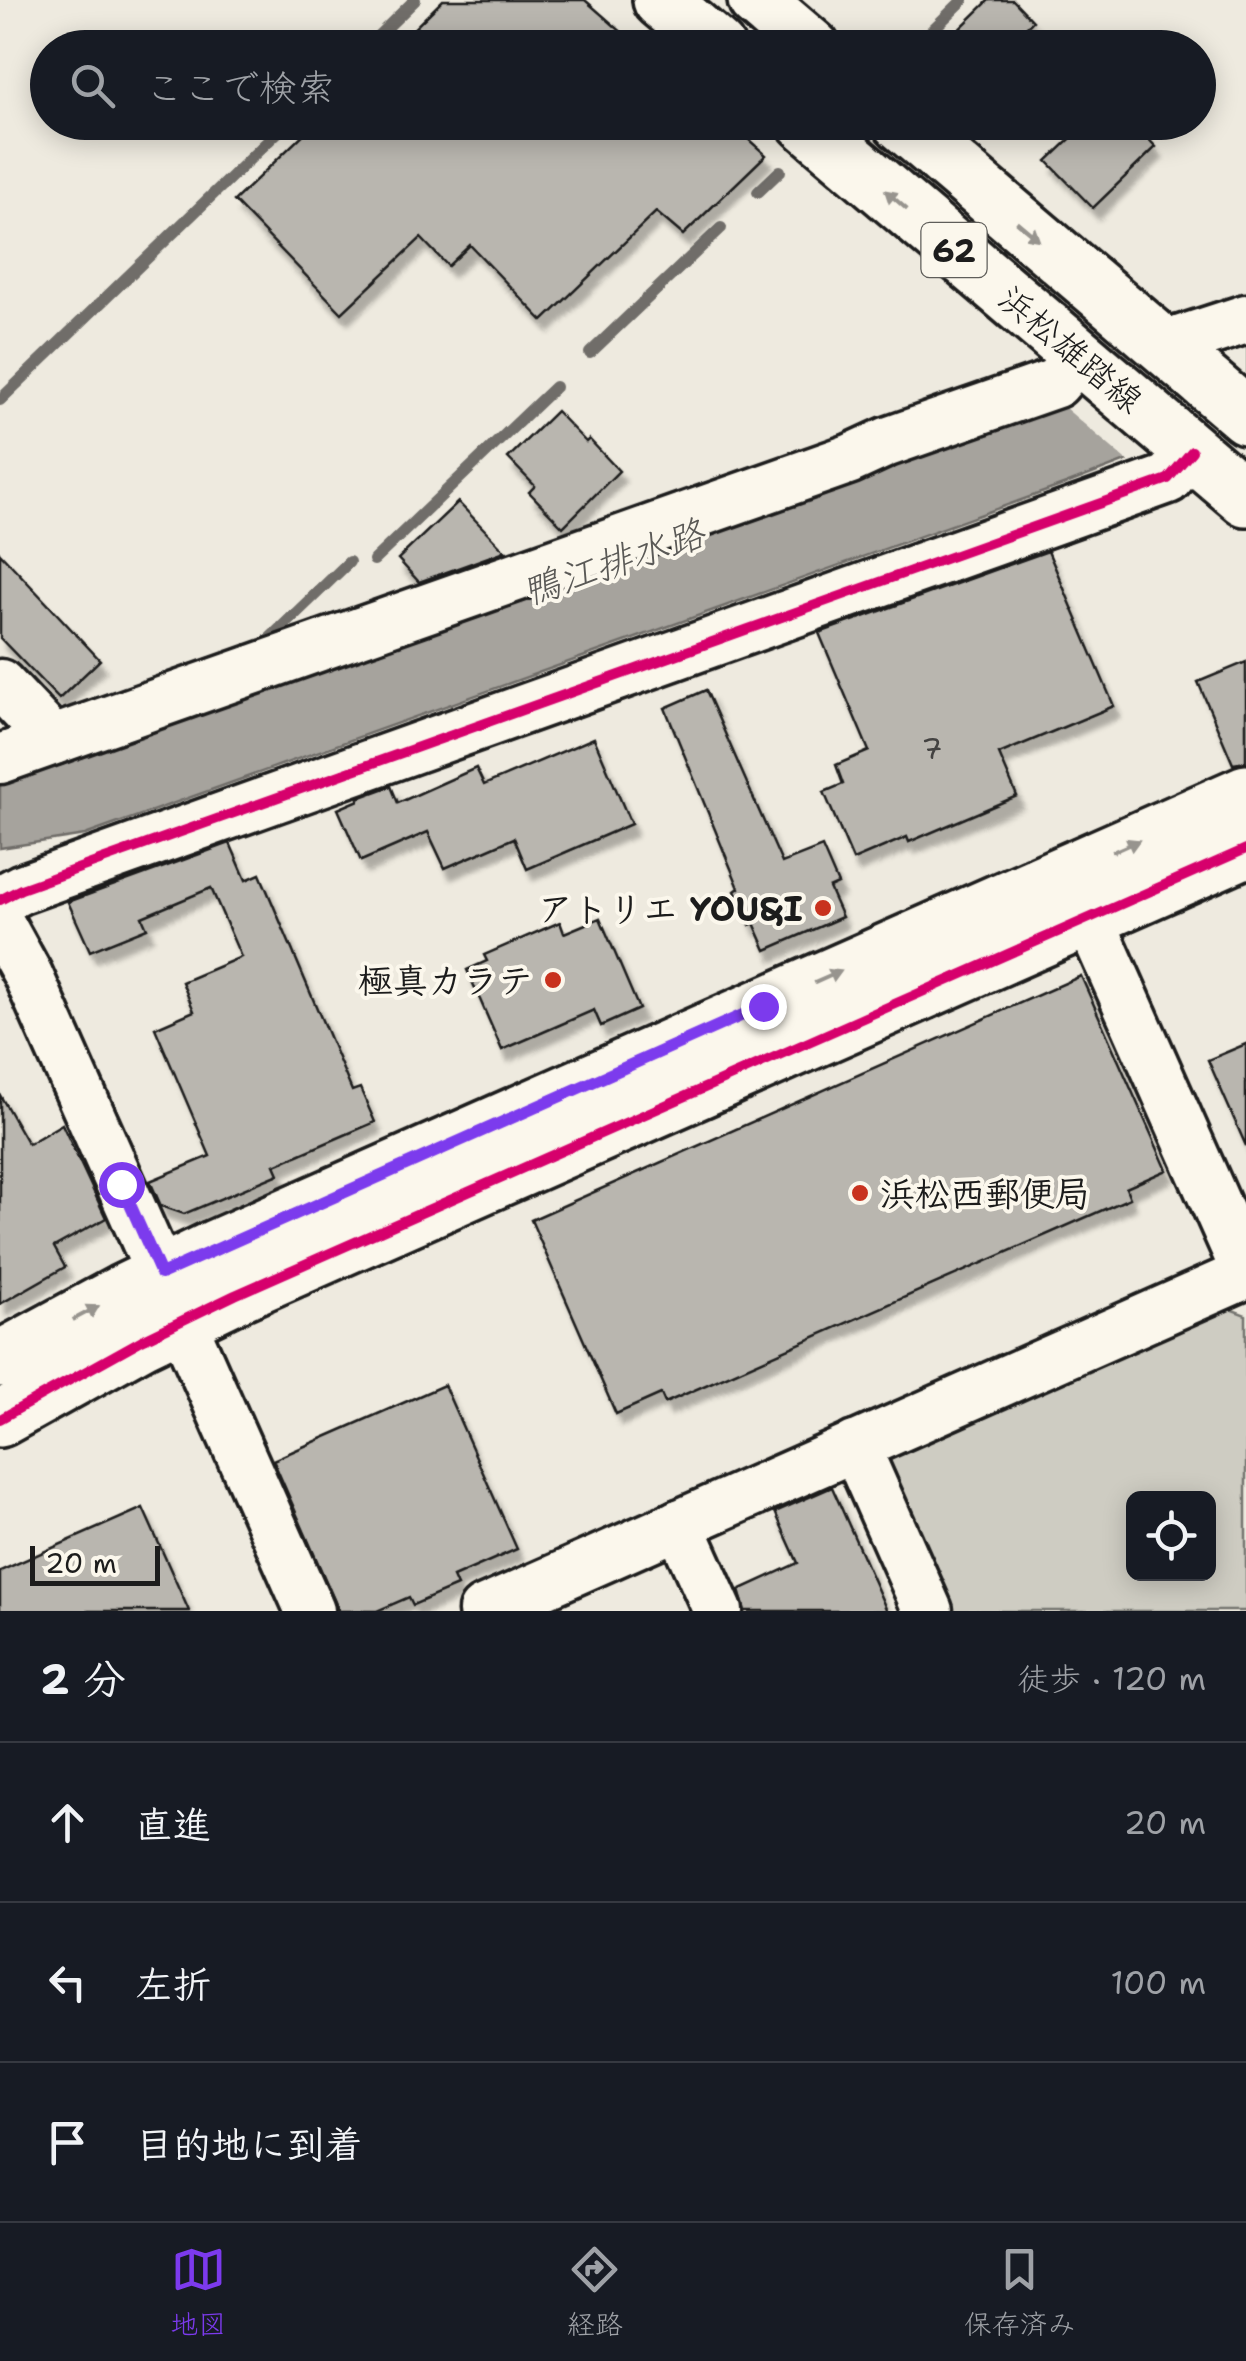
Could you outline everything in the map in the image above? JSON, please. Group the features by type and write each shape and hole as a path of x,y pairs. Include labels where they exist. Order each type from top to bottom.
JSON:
{"street":[{"path":"661,0 696,30"},
{"path":"756,0 791,30"},
{"name":"浜松雄踏線","path":"826,140 1246,498"},
{"name":"浜松雄踏線","path":"922,140 1246,416"},
{"path":"1167,349 1246,319"},
{"path":"0,759 850,459 1091,366"},
{"path":"0,900 20,889 1168,479 1190,450"},
{"path":"0,684 53,740"},
{"path":"0,1419 171,1298 251,1232 1246,793"},
{"path":"0,1359 171,1298 236,1295 1246,850"},
{"path":"483,1611 1246,1273 1089,918"},
{"path":"0,924 14,981 171,1298 310,1611"},
{"path":"855,1446 928,1611"},
{"path":"679,1524 718,1611"}],"shaded area":[{"path":"1222,1306 1246,1315 1246,1611 939,1611 880,1478 889,1453"}],"water":[{"name":"鴨江排水路","path":"1246,333 1246,415 1066,484 85,835 0,848 0,772"}],"pier":[{"path":"1228,333 1246,348 1246,420 1131,464 1051,396"}],"building":[{"path":"443,0 585,0 619,30 412,30"},
{"path":"989,0 1013,0 1033,21 1024,30 958,30"},
{"path":"297,140 749,140 766,155 683,235 656,212 543,321 470,245 448,266 421,238 342,313 234,201"},
{"path":"1069,140 1149,140 1156,147 1093,208 1047,161"},
{"path":"556,411 619,471 563,527 529,492 535,486 508,458"},
{"path":"458,502 505,551 419,582 398,559"},
{"path":"1048,551 1114,706 999,754 1017,796 909,842 907,837 853,860 824,792 843,784 836,765 869,751 819,633"},
{"path":"0,553 100,660 59,699 0,638"},
{"path":"1246,662 1246,762 1233,764 1198,682"},
{"path":"706,690 782,863 822,847 838,884 829,888 842,917 766,950 735,891 739,888 665,708"},
{"path":"594,738 631,824 527,869 514,838 445,868 428,832 361,861 338,809 391,786 398,803 476,768 484,785"},
{"path":"230,843 246,880 260,874 352,1091 360,1088 375,1122 275,1165 279,1174 184,1214 161,1206 150,1181 210,1156 155,1028 194,1011 182,982 241,957 211,888 142,917 147,928 90,951 68,902"},
{"path":"600,918 639,1009 601,1026 594,1010 502,1050 467,970 487,961 484,955 560,922 564,933"},
{"name":"浜松西郵便局","path":"1081,976 1167,1170 1126,1188 1130,1198 665,1403 661,1394 616,1414 531,1220"},
{"path":"1246,1044 1246,1146 1208,1060"},
{"path":"0,1095 28,1144 62,1124 106,1218 54,1247 65,1267 0,1304"},
{"path":"444,1385 517,1549 453,1577 457,1586 413,1605 409,1597 377,1611 339,1611 273,1460"},
{"path":"832,1487 887,1611 745,1611 739,1590 798,1563 775,1512"},
{"path":"143,1508 189,1611 0,1611 0,1571"}],"waterway":[{"path":"384,30 415,0"},
{"path":"932,30 963,0"},
{"path":"0,400 269,140"},
{"path":"758,192 780,171"},
{"path":"590,353 721,228"},
{"path":"374,560 555,387"},
{"path":"256,649 349,562"}],"cycle path":[{"path":"0,900 21,889 1168,479 1192,451"},
{"path":"0,1419 142,1340 235,1295 1246,849"}],"place":[{"name":"アトリエ YOU&I","path":"823,908"},
{"name":"極真カラテ","path":"553,980"},
{"name":"浜松西郵便局","path":"860,1193"}],"route":[{"path":"121,1184 161,1274 763,1006"}]}
